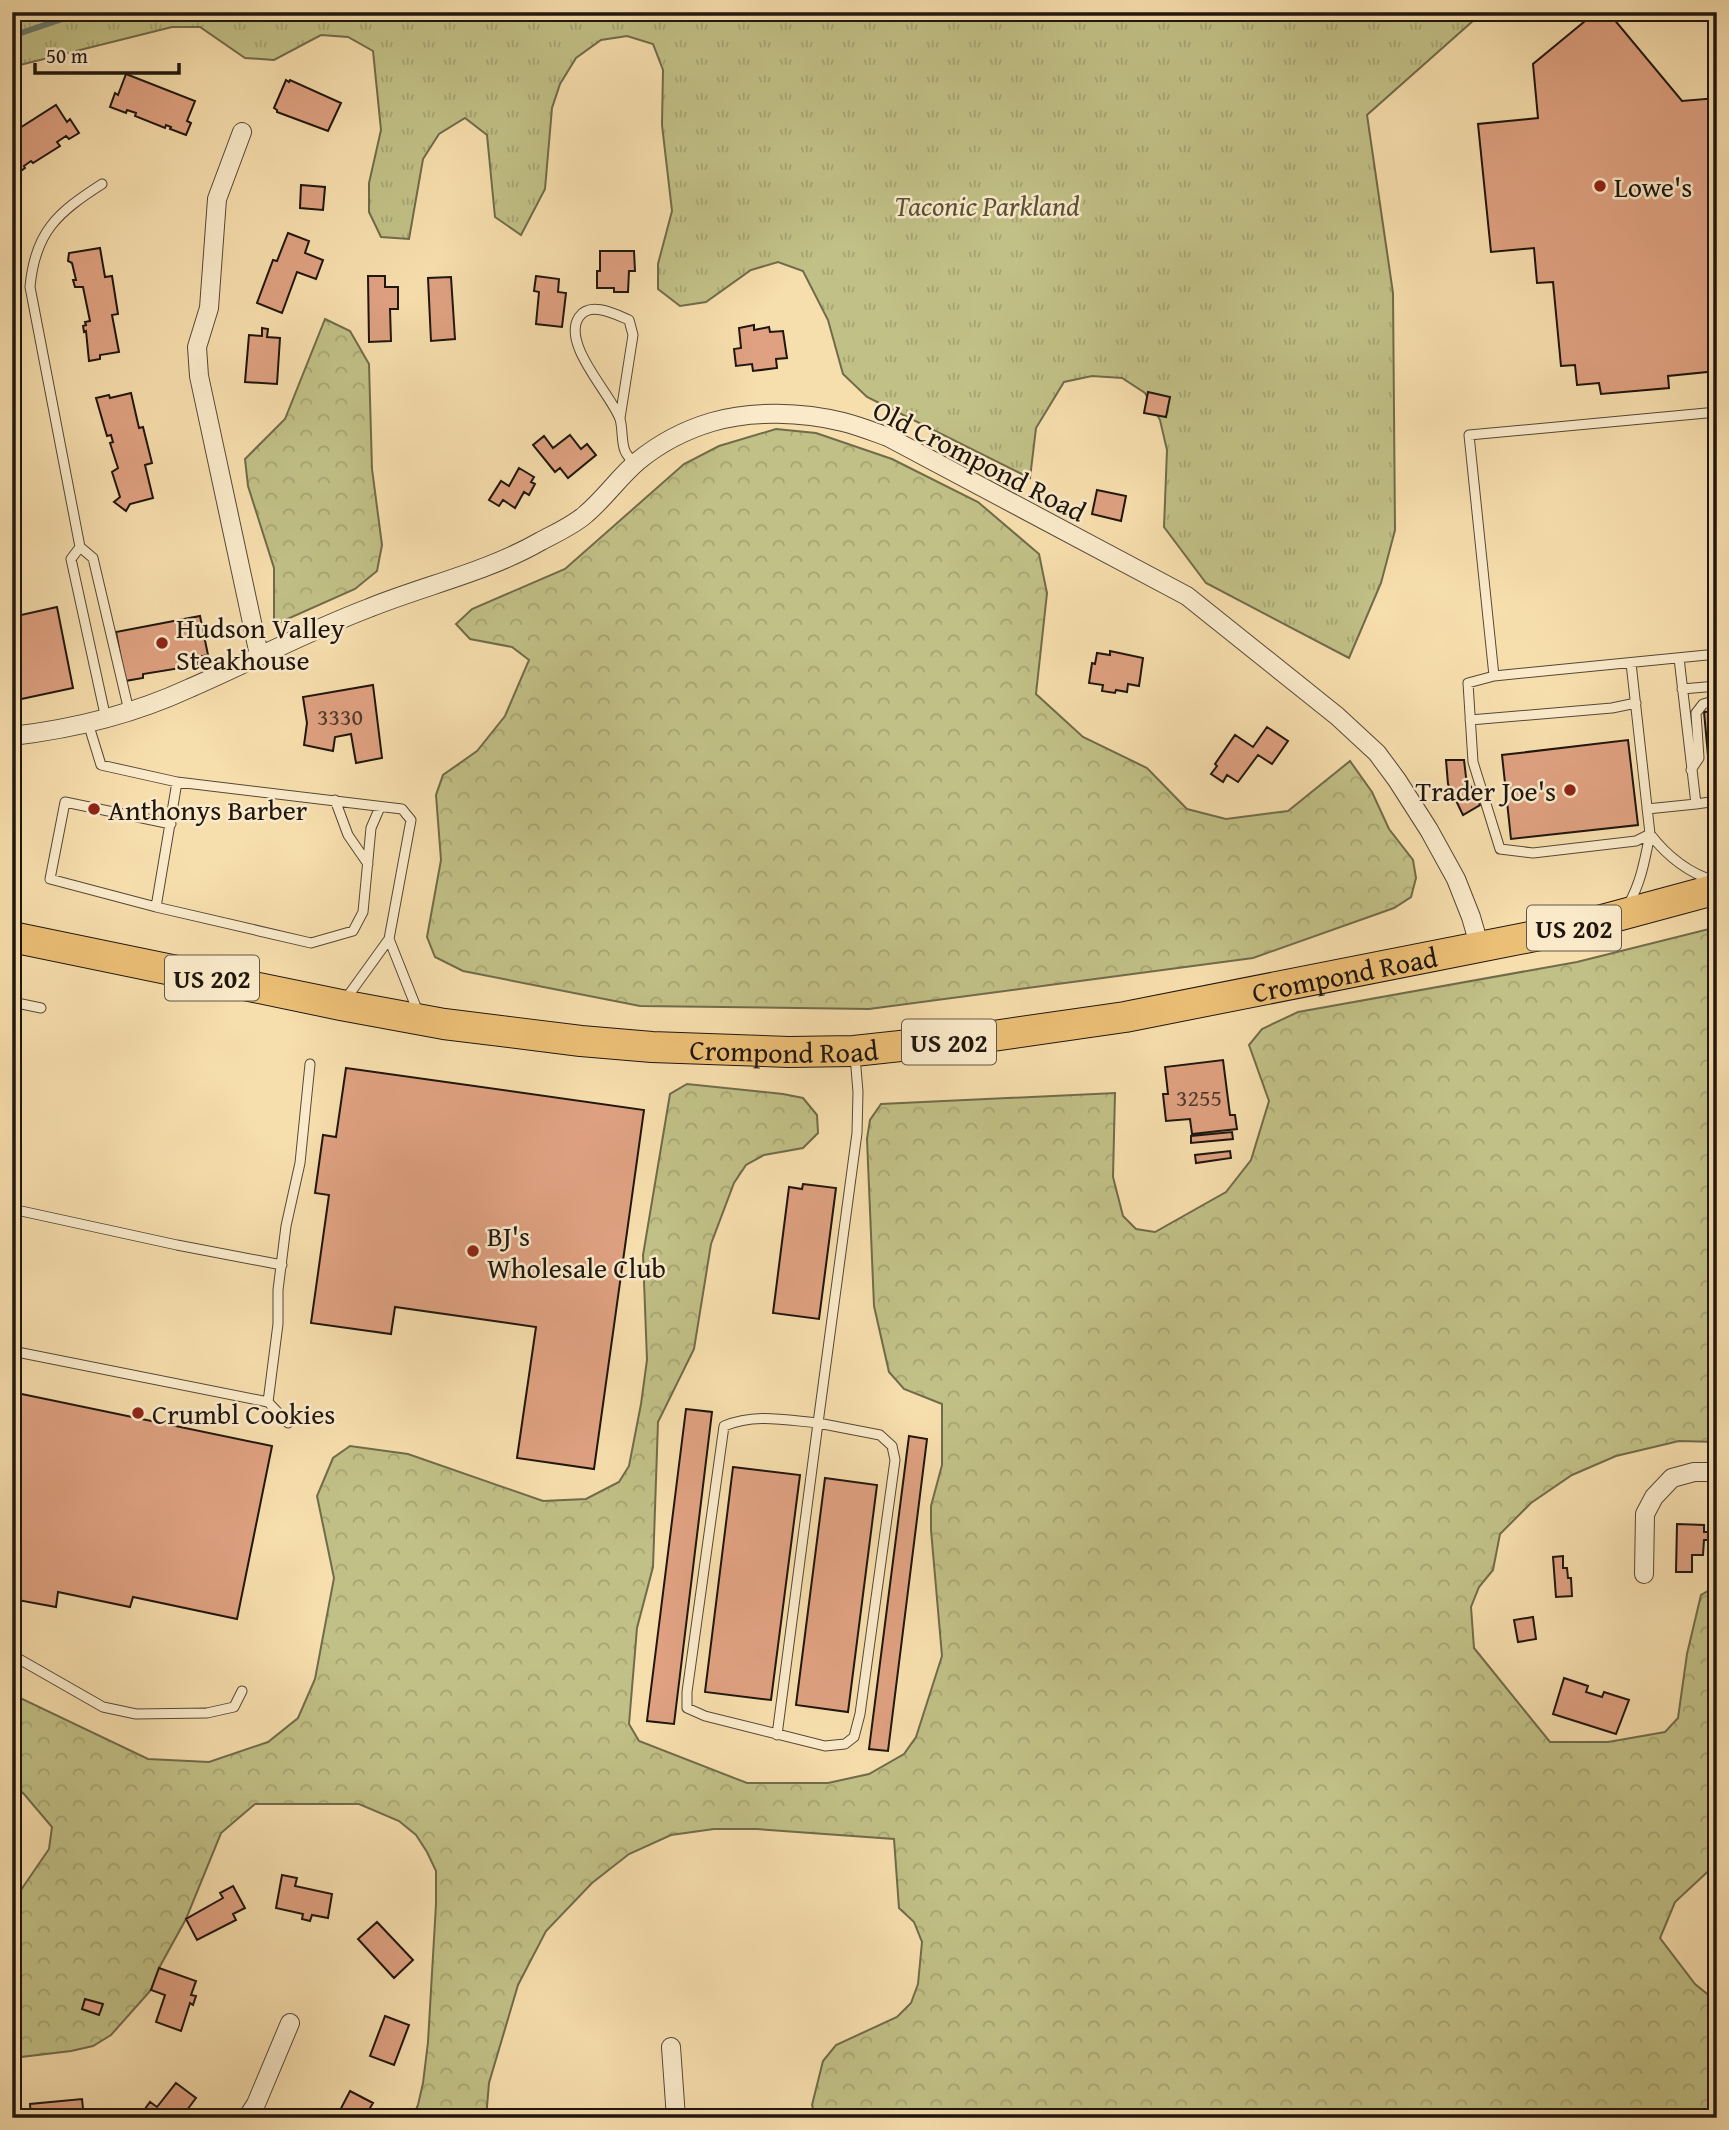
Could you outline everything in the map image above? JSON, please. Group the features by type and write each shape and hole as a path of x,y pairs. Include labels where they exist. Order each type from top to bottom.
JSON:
{"highway":[{"name":"Crompond Road","path":"12,937 421,1020 581,1041 652,1047 789,1052 854,1051 979,1038 1125,1017 1566,930 1717,889"}],"street":[{"path":"242,132 217,199 209,308 197,347 199,376 259,655"},
{"name":"Old Crompond Road","path":"12,736 48,732 129,711 189,689 369,607 523,551 585,516 634,464 668,439 713,421 765,413 801,415 843,422 888,437 1186,596 1337,716 1377,753 1419,814 1456,879 1480,947"},
{"path":"1644,1574 1645,1514 1654,1497 1672,1478 1694,1472 1717,1472"},
{"path":"247,2118 256,2104 290,2023"},
{"path":"671,2047 676,2118"}],"lane":[{"path":"102,184 54,221 40,242 32,264 30,287 80,547 93,558 129,711"},
{"path":"620,418 579,347 575,328 580,315 591,309 608,311 629,320 633,335 620,418 625,450 634,464"},
{"path":"1494,676 1469,436 1717,412"},
{"path":"80,547 71,559 106,719"},
{"path":"1650,834 1636,841 1532,853 1500,849 1473,762 1468,683 1494,676 1717,654"},
{"path":"1679,658 1696,804"},
{"path":"1621,915 1636,892 1650,834 1631,663"},
{"path":"1682,690 1717,686"},
{"path":"1691,771 1699,758 1696,713 1703,704 1717,700"},
{"path":"1471,720 1636,704"},
{"path":"88,723 101,765 177,782 402,809 411,820 389,939 341,1005"},
{"path":"156,907 177,782"},
{"path":"335,800 348,835 368,864"},
{"path":"1647,809 1717,801"},
{"path":"171,824 65,802 50,879 311,943 353,931 363,912 371,828 380,807"},
{"path":"1650,834 1672,859 1717,882"},
{"path":"389,939 421,1020"},
{"path":"12,1002 41,1009"},
{"path":"777,1735 857,1133 858,1092 854,1051"},
{"path":"268,1402 278,1324 278,1290 286,1226 300,1163 310,1064"},
{"path":"12,1209 165,1243 282,1265"},
{"path":"12,1351 268,1402 288,1423"},
{"path":"761,1418 818,1423 880,1435 891,1446 895,1460 855,1737 845,1744 825,1746 705,1716 688,1708 687,1692 724,1426 740,1419 761,1418"},
{"path":"12,1655 103,1707 136,1714 207,1713 234,1707 242,1690"}],"green space":[{"name":"Taconic Parkland","path":"12,12 1483,12 1367,115 1393,293 1395,530 1381,583 1349,658 1206,583 1164,527 1167,450 1160,420 1145,393 1122,378 1092,376 1064,382 1036,428 1030,478 867,397 843,374 828,320 803,271 778,262 751,270 706,302 680,306 658,289 658,264 672,211 662,125 663,70 653,44 627,36 601,40 576,58 560,84 552,108 545,189 521,235 495,217 487,135 465,118 439,134 423,159 409,239 381,237 369,212 369,183 381,130 373,51 348,37 321,35 274,60 245,58 200,27 172,27 12,67"},
{"path":"325,319 350,331 369,364 372,469 382,545 377,571 355,589 274,625 274,568 248,486 245,459 285,419"},
{"path":"776,429 816,433 892,459 978,502 1039,554 1047,593 1036,694 1083,737 1147,768 1187,809 1226,819 1288,811 1350,761 1372,792 1389,829 1413,860 1416,878 1411,897 1394,908 1253,958 869,1009 640,1006 463,971 435,957 427,937 441,860 436,795 443,775 477,751 505,716 529,660 512,647 470,639 456,624 472,609 565,569 684,464 719,446"},
{"path":"1717,927 1717,1442 1679,1441 1616,1456 1572,1475 1531,1503 1500,1534 1493,1570 1479,1587 1471,1607 1474,1648 1550,1742 1608,1742 1665,1732 1678,1718 1687,1654 1701,1595 1717,1586 1717,1863 1675,1902 1660,1938 1695,1984 1717,2002 1717,2118 816,2118 812,2105 823,2061 836,2045 897,2017 911,2003 918,1984 922,1942 914,1922 899,1908 894,1839 756,1829 714,1829 671,1835 629,1854 592,1883 546,1931 518,1985 489,2083 486,2118 412,2118 423,2083 428,2042 436,1871 416,1835 399,1821 359,1804 255,1804 221,1833 186,1919 159,1968 151,1990 111,2035 93,2046 12,2058 12,1903 49,1849 52,1827 12,1784 12,1694 148,1759 209,1762 268,1742 298,1718 315,1679 334,1578 317,1496 333,1458 350,1446 408,1454 543,1501 586,1499 619,1482 629,1466 647,1360 643,1255 670,1094 687,1084 803,1098 817,1115 818,1133 803,1148 764,1155 746,1165 734,1183 711,1244 694,1349 658,1422 653,1567 637,1628 629,1724 639,1741 747,1783 828,1783 869,1774 904,1754 916,1737 942,1656 931,1506 942,1465 942,1404 904,1389 889,1372 874,1306 867,1139 870,1120 881,1104 1115,1093 1113,1177 1123,1216 1136,1229 1155,1232 1226,1192 1251,1160 1269,1101 1249,1045 1262,1029 1298,1012 1577,962"}],"building":[{"name":"Lowe's","path":"1596,12 1608,12 1682,101 1717,98 1717,371 1668,376 1669,388 1601,394 1599,383 1577,385 1575,365 1561,366 1553,282 1537,283 1534,248 1491,252 1478,124 1538,118 1533,64"},
{"path":"126,74 195,101 187,121 191,123 186,135 166,125 165,128 135,116 136,113 127,110 126,113 110,107"},
{"path":"286,80 341,103 328,131 277,112 274,108"},
{"path":"56,105 67,122 70,119 79,133 69,139 66,136 57,142 60,146 33,163 31,161 14,176 12,133"},
{"path":"301,185 325,187 323,210 300,208"},
{"path":"288,233 309,241 305,253 323,260 316,279 297,272 282,313 257,303 273,260 277,261"},
{"path":"100,248 105,277 112,276 118,314 112,315 119,352 100,355 100,359 89,361 86,331 84,332 83,326 90,321 83,287 75,287 72,263 68,261 69,253"},
{"path":"600,251 634,251 635,271 629,271 628,292 614,292 614,288 597,288"},
{"path":"368,276 385,276 385,287 398,287 398,309 390,309 391,341 369,342"},
{"path":"536,276 559,279 558,292 566,293 562,327 536,324 539,292 534,291"},
{"path":"451,277 455,339 431,341 428,278"},
{"path":"754,325 754,330 769,327 770,332 783,331 787,358 776,359 777,368 753,371 752,364 736,366 734,349 741,348 739,328"},
{"path":"262,328 268,329 267,337 280,338 277,384 245,382 249,335 262,336"},
{"path":"1148,392 1170,397 1166,417 1144,413"},
{"path":"131,393 139,428 143,427 152,463 145,465 153,498 130,504 126,511 114,502 120,497 112,472 118,468 110,443 113,442 111,435 107,436 96,398"},
{"path":"570,435 581,449 587,444 596,455 568,478 560,468 555,472 533,445 544,436 553,448"},
{"path":"519,468 534,477 531,482 535,484 529,495 524,492 515,508 503,500 499,506 489,500 501,481 509,486"},
{"path":"1097,490 1126,496 1121,521 1092,514"},
{"path":"57,607 73,688 12,701 12,617"},
{"name":"Hudson Valley Steakhouse","path":"200,616 208,655 197,657 199,665 143,674 143,678 125,681 116,632"},
{"path":"1110,651 1143,658 1139,686 1128,684 1127,692 1116,690 1115,693 1102,691 1103,685 1089,683 1092,663 1095,664 1097,653 1110,655"},
{"path":"373,685 382,758 356,763 351,734 335,737 333,751 304,745 307,723 303,697"},
{"path":"1717,711 1717,776 1710,777 1704,712"},
{"path":"1267,727 1288,741 1272,764 1258,755 1238,782 1227,775 1223,782 1211,774 1235,735 1253,747"},
{"name":"Trader Joe's","path":"1628,740 1638,825 1511,839 1502,755"},
{"path":"1446,760 1464,760 1466,777 1480,805 1463,815 1448,784"},
{"path":"1223,1060 1230,1115 1235,1115 1237,1129 1192,1134 1190,1119 1166,1121 1163,1094 1168,1094 1165,1067"},
{"name":"BJ's Wholesale Club","path":"346,1068 644,1110 594,1469 517,1458 536,1327 395,1307 391,1334 311,1323 329,1195 315,1193 323,1135 336,1137"},
{"path":"1232,1132 1233,1139 1191,1143 1191,1136"},
{"path":"1230,1151 1231,1158 1196,1163 1195,1155"},
{"path":"803,1184 836,1188 819,1319 773,1313 789,1187 802,1189"},
{"path":"12,1392 272,1446 237,1619 133,1597 130,1607 58,1592 56,1607 12,1599"},
{"path":"686,1409 712,1412 674,1724 647,1721"},
{"path":"909,1436 927,1439 888,1751 869,1749"},
{"path":"733,1467 800,1475 771,1700 705,1692"},
{"path":"825,1478 877,1485 848,1712 796,1705"},
{"path":"1677,1524 1704,1525 1704,1532 1708,1532 1708,1540 1704,1540 1703,1555 1692,1555 1692,1572 1676,1572"},
{"path":"1563,1556 1563,1568 1567,1568 1568,1578 1571,1578 1572,1596 1556,1597 1553,1557"},
{"path":"1533,1617 1536,1639 1518,1642 1514,1620"},
{"path":"1564,1678 1588,1686 1586,1692 1602,1697 1604,1692 1629,1700 1616,1734 1553,1714"},
{"path":"282,1875 297,1878 295,1886 332,1894 328,1918 312,1915 310,1921 302,1919 303,1914 276,1908"},
{"path":"233,1886 245,1908 233,1914 236,1920 197,1940 186,1919 223,1898 220,1893"},
{"path":"377,1922 413,1960 394,1978 358,1939"},
{"path":"159,1968 196,1981 191,1995 196,1996 193,2005 190,2003 181,2031 156,2022 165,1995 151,1990"},
{"path":"85,1999 103,2004 99,2015 82,2009"},
{"path":"385,2016 409,2025 394,2065 370,2056"},
{"path":"176,2083 196,2098 181,2118 148,2118 142,2113 150,2102 157,2107"},
{"path":"350,2091 373,2103 364,2118 336,2118"},
{"path":"82,2099 84,2118 31,2118 30,2104"}],"waterway":[{"path":"12,36 83,12"}],"place":[{"name":"Lowe's","path":"1600,186"},
{"name":"Hudson Valley Steakhouse","path":"162,643"},
{"name":"Trader Joe's","path":"1570,790"},
{"name":"Anthonys Barber","path":"94,809"},
{"name":"BJ's Wholesale Club","path":"473,1251"},
{"name":"Crumbl Cookies","path":"138,1413"}]}
